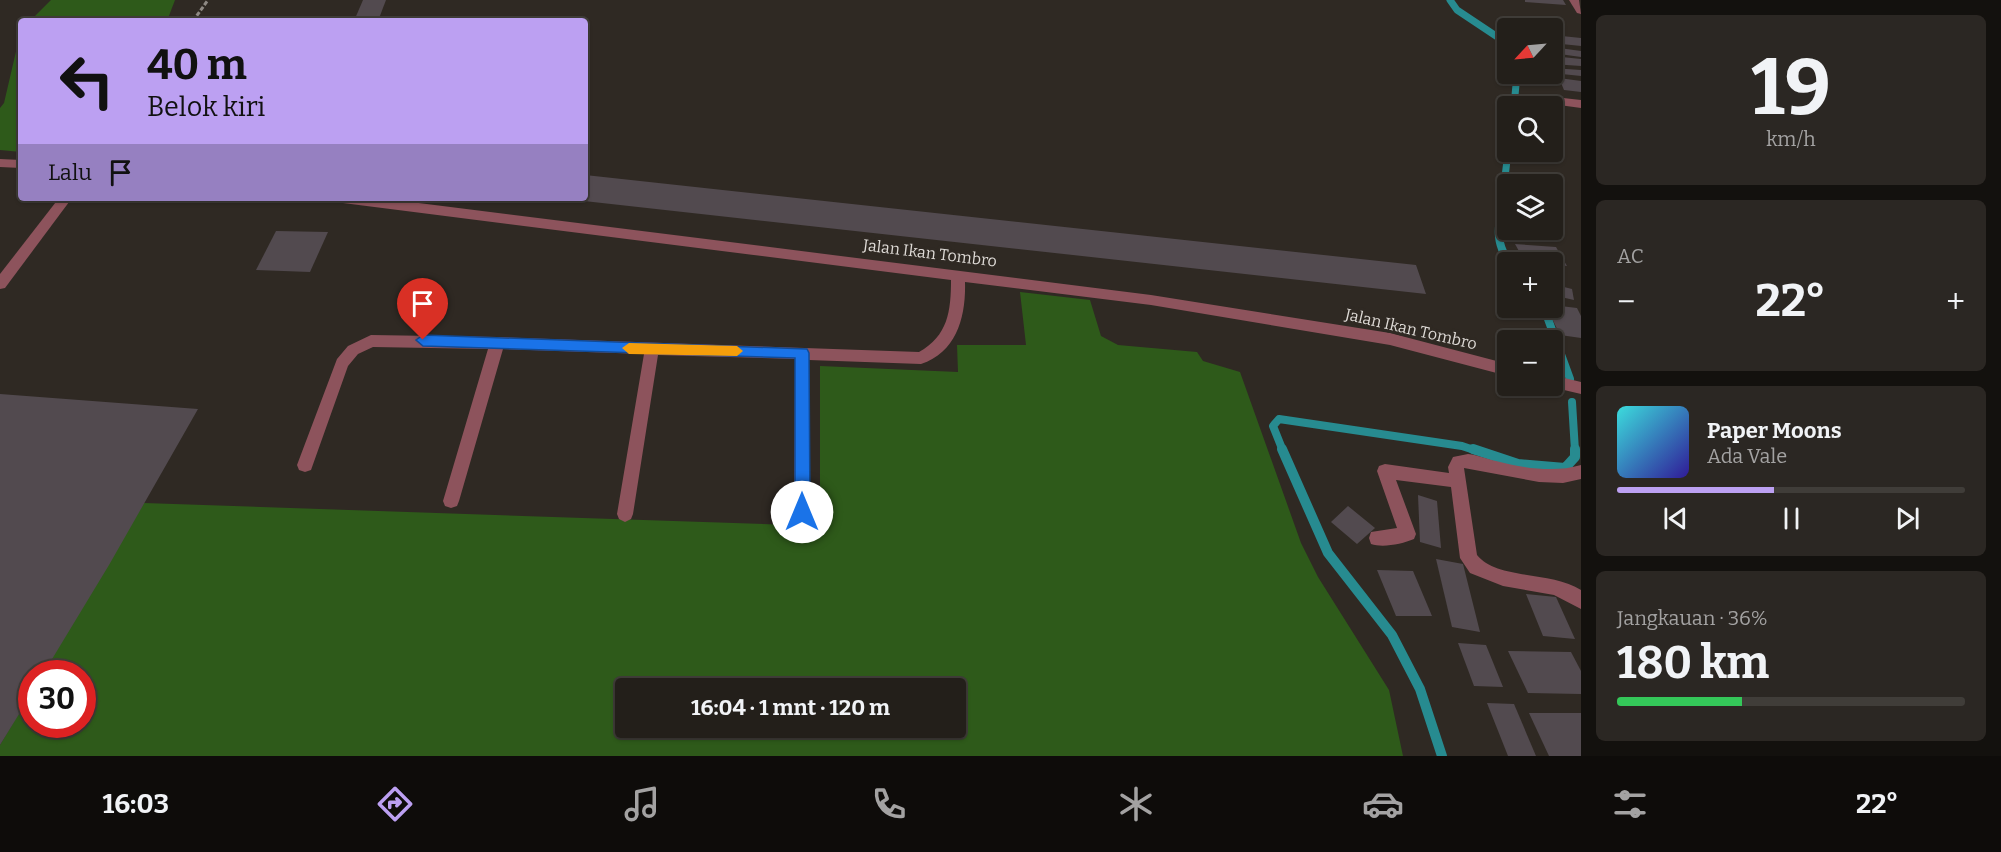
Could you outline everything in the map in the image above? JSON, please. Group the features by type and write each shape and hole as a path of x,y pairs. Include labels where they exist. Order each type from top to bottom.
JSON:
{"street":[{"path":"1574,0 1581,11"},
{"path":"1563,102 1581,104"},
{"path":"0,163 18,164"},
{"path":"0,284 64,201"},
{"name":"Jalan Ikan Tombro","path":"367,201 1152,300 1390,339 1497,367"},
{"path":"305,465 342,363 352,350 371,341 497,343 921,358 929,355 950,332 958,316 958,275"},
{"path":"451,501 497,343"},
{"path":"625,514 652,349"},
{"path":"802,353 802,512"},
{"path":"1563,384 1581,388"},
{"path":"1581,472 1561,476 1499,469 1466,460 1458,463 1458,481 1469,558 1476,569 1489,574 1561,588 1581,600"},
{"path":"1377,538 1408,534 1385,471 1458,481"}],"path":[{"path":"195,18 208,0"}],"green space":[{"path":"51,0 175,0 168,18 33,18"},
{"path":"18,43 18,152 0,150 0,108 4,103"},
{"path":"1020,292 1090,300 1101,336 1118,345 1197,352 1203,361 1240,372 1301,543 1318,577 1389,690 1403,756 0,756 0,745 18,715 18,738 96,738 96,660 51,660 144,503 820,526 820,366 958,372 957,345 1026,345"}],"building":[{"path":"363,0 386,0 379,18 355,18"},
{"path":"1525,0 1563,0 1566,5 1525,2"},
{"path":"1563,36 1581,38 1581,46 1563,44"},
{"path":"1563,49 1581,51 1581,57 1563,55"},
{"path":"1563,57 1581,59 1581,66 1563,65"},
{"path":"1563,69 1581,70 1581,76 1563,74"},
{"path":"1563,79 1581,81 1581,92 1564,90 1562,84"},
{"path":"588,175 1416,265 1426,294 584,201 588,201"},
{"path":"276,231 328,232 310,272 256,270"},
{"path":"1515,244 1556,247 1559,252 1519,252"},
{"path":"1563,287 1572,289 1574,300 1563,298"},
{"path":"1563,306 1577,308 1581,316 1581,338 1563,335 1563,330 1558,330 1552,318 1563,318"},
{"path":"0,394 198,409 51,660 18,660 18,716 0,745"},
{"path":"1418,495 1437,501 1441,548 1420,542"},
{"path":"1348,506 1375,528 1357,544 1331,522"},
{"path":"1436,559 1463,564 1480,632 1452,627"},
{"path":"1377,570 1413,571 1432,616 1396,616"},
{"path":"1526,594 1556,597 1575,639 1543,636"},
{"path":"1458,643 1486,645 1503,687 1474,686"},
{"path":"1508,651 1571,652 1581,671 1581,694 1528,693"},
{"path":"1487,703 1514,704 1536,756 1508,756"},
{"path":"1529,713 1581,713 1581,756 1549,756"}],"waterway":[{"path":"1450,0 1457,10 1497,37"},
{"path":"1515,96 1516,84"},
{"path":"1505,174 1507,162"},
{"path":"1499,240 1503,252"},
{"path":"1548,318 1570,379"},
{"path":"1572,402 1575,451"},
{"path":"1283,451 1273,426 1279,419 1462,446 1477,451"},
{"path":"1282,449 1328,553 1392,635 1420,689 1442,756"},
{"path":"1473,449 1518,464 1565,468 1575,457 1575,451"}],"slow traffic":[{"path":"629,348 737,351"}],"route":[{"path":"423,340 802,353 802,512"}]}
